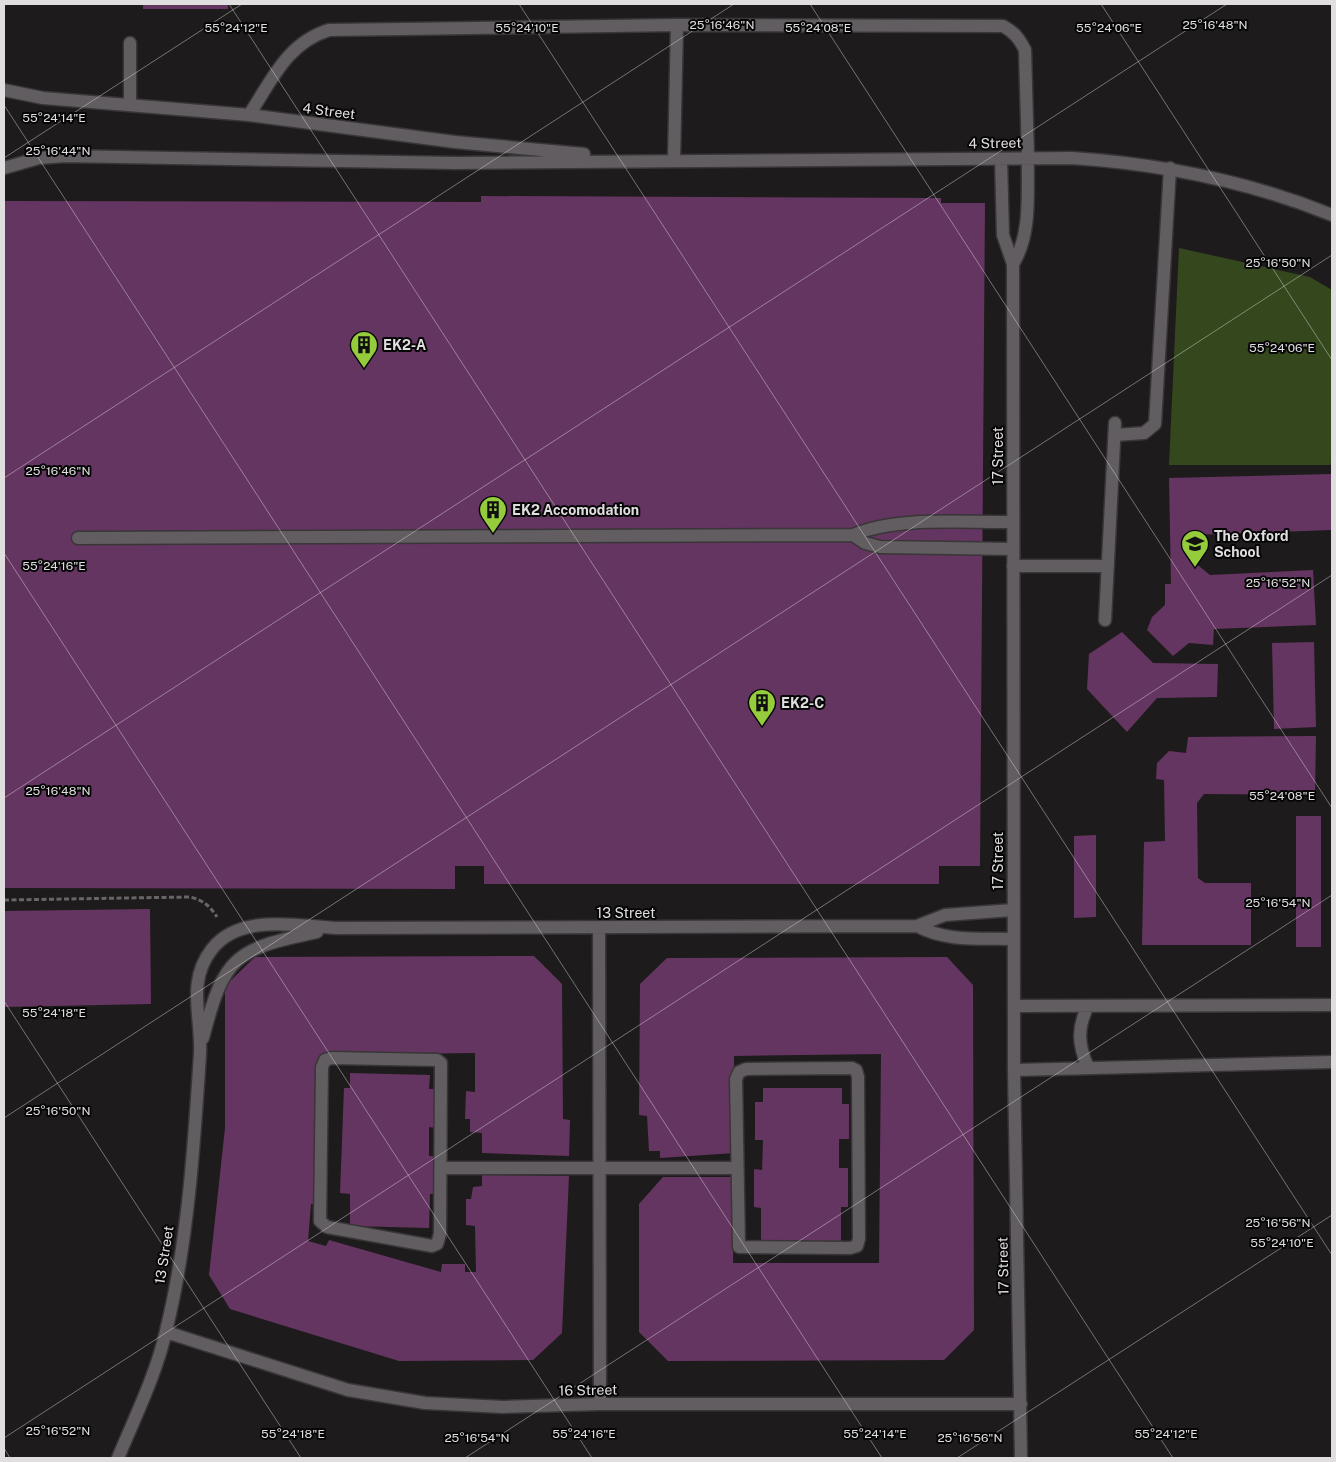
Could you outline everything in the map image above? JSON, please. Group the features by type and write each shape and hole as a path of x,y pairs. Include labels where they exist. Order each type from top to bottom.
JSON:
{"street":[{"name":"17 Street","path":"249,116 297,46 312,35 329,30 677,25 1003,26 1012,31 1020,40 1025,50 1028,157 1025,237 1021,251 1013,264"},
{"path":"674,160 677,25"},
{"path":"130,43 130,105"},
{"name":"4 Street","path":"4,90 43,98 249,116 455,142 651,160"},
{"name":"4 Street","path":"4,168 39,158 65,156 456,163 651,160 1001,159 1028,157 1124,161 1170,168 1226,179 1279,195 1332,215"},
{"name":"17 Street","path":"1001,159 1003,235 1013,264 1013,939 1022,1458"},
{"path":"1105,620 1115,429 1144,433 1155,424 1170,168"},
{"path":"78,538 852,535 874,527 896,524 1013,522"},
{"path":"852,535 865,543 880,547 1013,549"},
{"path":"1013,566 1108,566"},
{"name":"13 Street","path":"118,1458 166,1332 189,1186 200,1048 196,984 201,965 213,948 228,934 247,926 267,924 336,928 917,926 944,915 1013,910"},
{"name":"13 Street","path":"917,926 944,937 1013,939"},
{"name":"13 Street","path":"200,1048 214,994 231,966 243,955 272,941 336,928"},
{"path":"599,928 600,1404"},
{"path":"1014,1006 1332,1005"},
{"path":"1088,1006 1081,1020 1079,1036 1081,1052 1088,1067"},
{"path":"361,1058 437,1060 441,1063 441,1168 440,1239 437,1244 432,1246 323,1225 318,1217 322,1067 325,1060 361,1058"},
{"path":"1014,1070 1332,1062"},
{"path":"746,1069 856,1070 858,1077 859,1239 857,1246 831,1248 739,1246 737,1168 736,1079 739,1072 746,1069"},
{"path":"441,1168 737,1168"},
{"name":"16 Street","path":"166,1332 348,1390 386,1398 464,1406 600,1404 1021,1404"}],"path":[{"path":"4,900 190,897 200,899 208,904 228,934"}],"green space":[{"path":"1179,248 1310,277 1332,290 1332,462 1330,465 1169,465"}],"building":[{"path":"143,4 228,4 228,9 143,9"},
{"name":"EK2 Accomodation","path":"481,196 941,198 941,203 985,203 980,866 939,866 939,884 484,884 484,866 455,866 455,889 4,888 4,201 481,202"},
{"path":"1332,474 1332,530 1192,535 1194,562 1210,575 1313,570 1316,625 1214,629 1213,645 1189,643 1173,656 1147,630 1152,617 1165,605 1165,584 1171,584 1169,478"},
{"path":"1122,632 1153,663 1218,664 1217,697 1157,698 1127,732 1087,689 1089,654"},
{"path":"1314,642 1316,727 1274,729 1272,643"},
{"path":"1316,736 1315,795 1204,794 1197,803 1198,878 1205,883 1251,883 1251,945 1142,945 1144,842 1165,841 1164,780 1156,779 1157,763 1169,751 1186,753 1188,737"},
{"path":"1296,816 1321,816 1321,947 1296,947"},
{"path":"1096,835 1096,917 1074,918 1074,836"},
{"path":"150,909 151,1004 4,1007 4,911"},
{"path":"534,956 562,984 563,1119 570,1120 569,1156 482,1153 482,1133 470,1132 470,1119 465,1119 466,1091 475,1092 475,1053 322,1055 317,1204 311,1204 308,1241 326,1246 329,1240 441,1272 442,1264 465,1264 465,1272 476,1272 475,1226 466,1225 466,1199 471,1199 473,1187 482,1186 482,1175 569,1176 562,1333 533,1360 399,1361 230,1309 209,1275 225,1128 225,986 255,957"},
{"path":"947,957 973,985 974,1330 944,1360 668,1361 639,1332 639,1204 663,1177 734,1177 733,1263 879,1263 881,1054 734,1056 735,1153 660,1158 660,1151 649,1151 647,1116 639,1115 640,984 667,958"},
{"path":"350,1073 430,1075 429,1089 437,1089 436,1128 429,1127 429,1156 437,1156 436,1194 430,1194 429,1228 350,1226 350,1194 340,1193 344,1088 350,1088"},
{"path":"763,1088 842,1088 842,1104 849,1104 849,1139 839,1139 839,1168 848,1168 848,1207 841,1207 841,1241 761,1241 761,1208 754,1207 754,1169 762,1170 763,1140 755,1140 755,1102 763,1102"}],"place":[{"name":"EK2-A","path":"364,369"},
{"name":"EK2 Accomodation","path":"493,534"},
{"name":"The Oxford School","path":"1195,568"},
{"name":"EK2-C","path":"762,727"}]}
